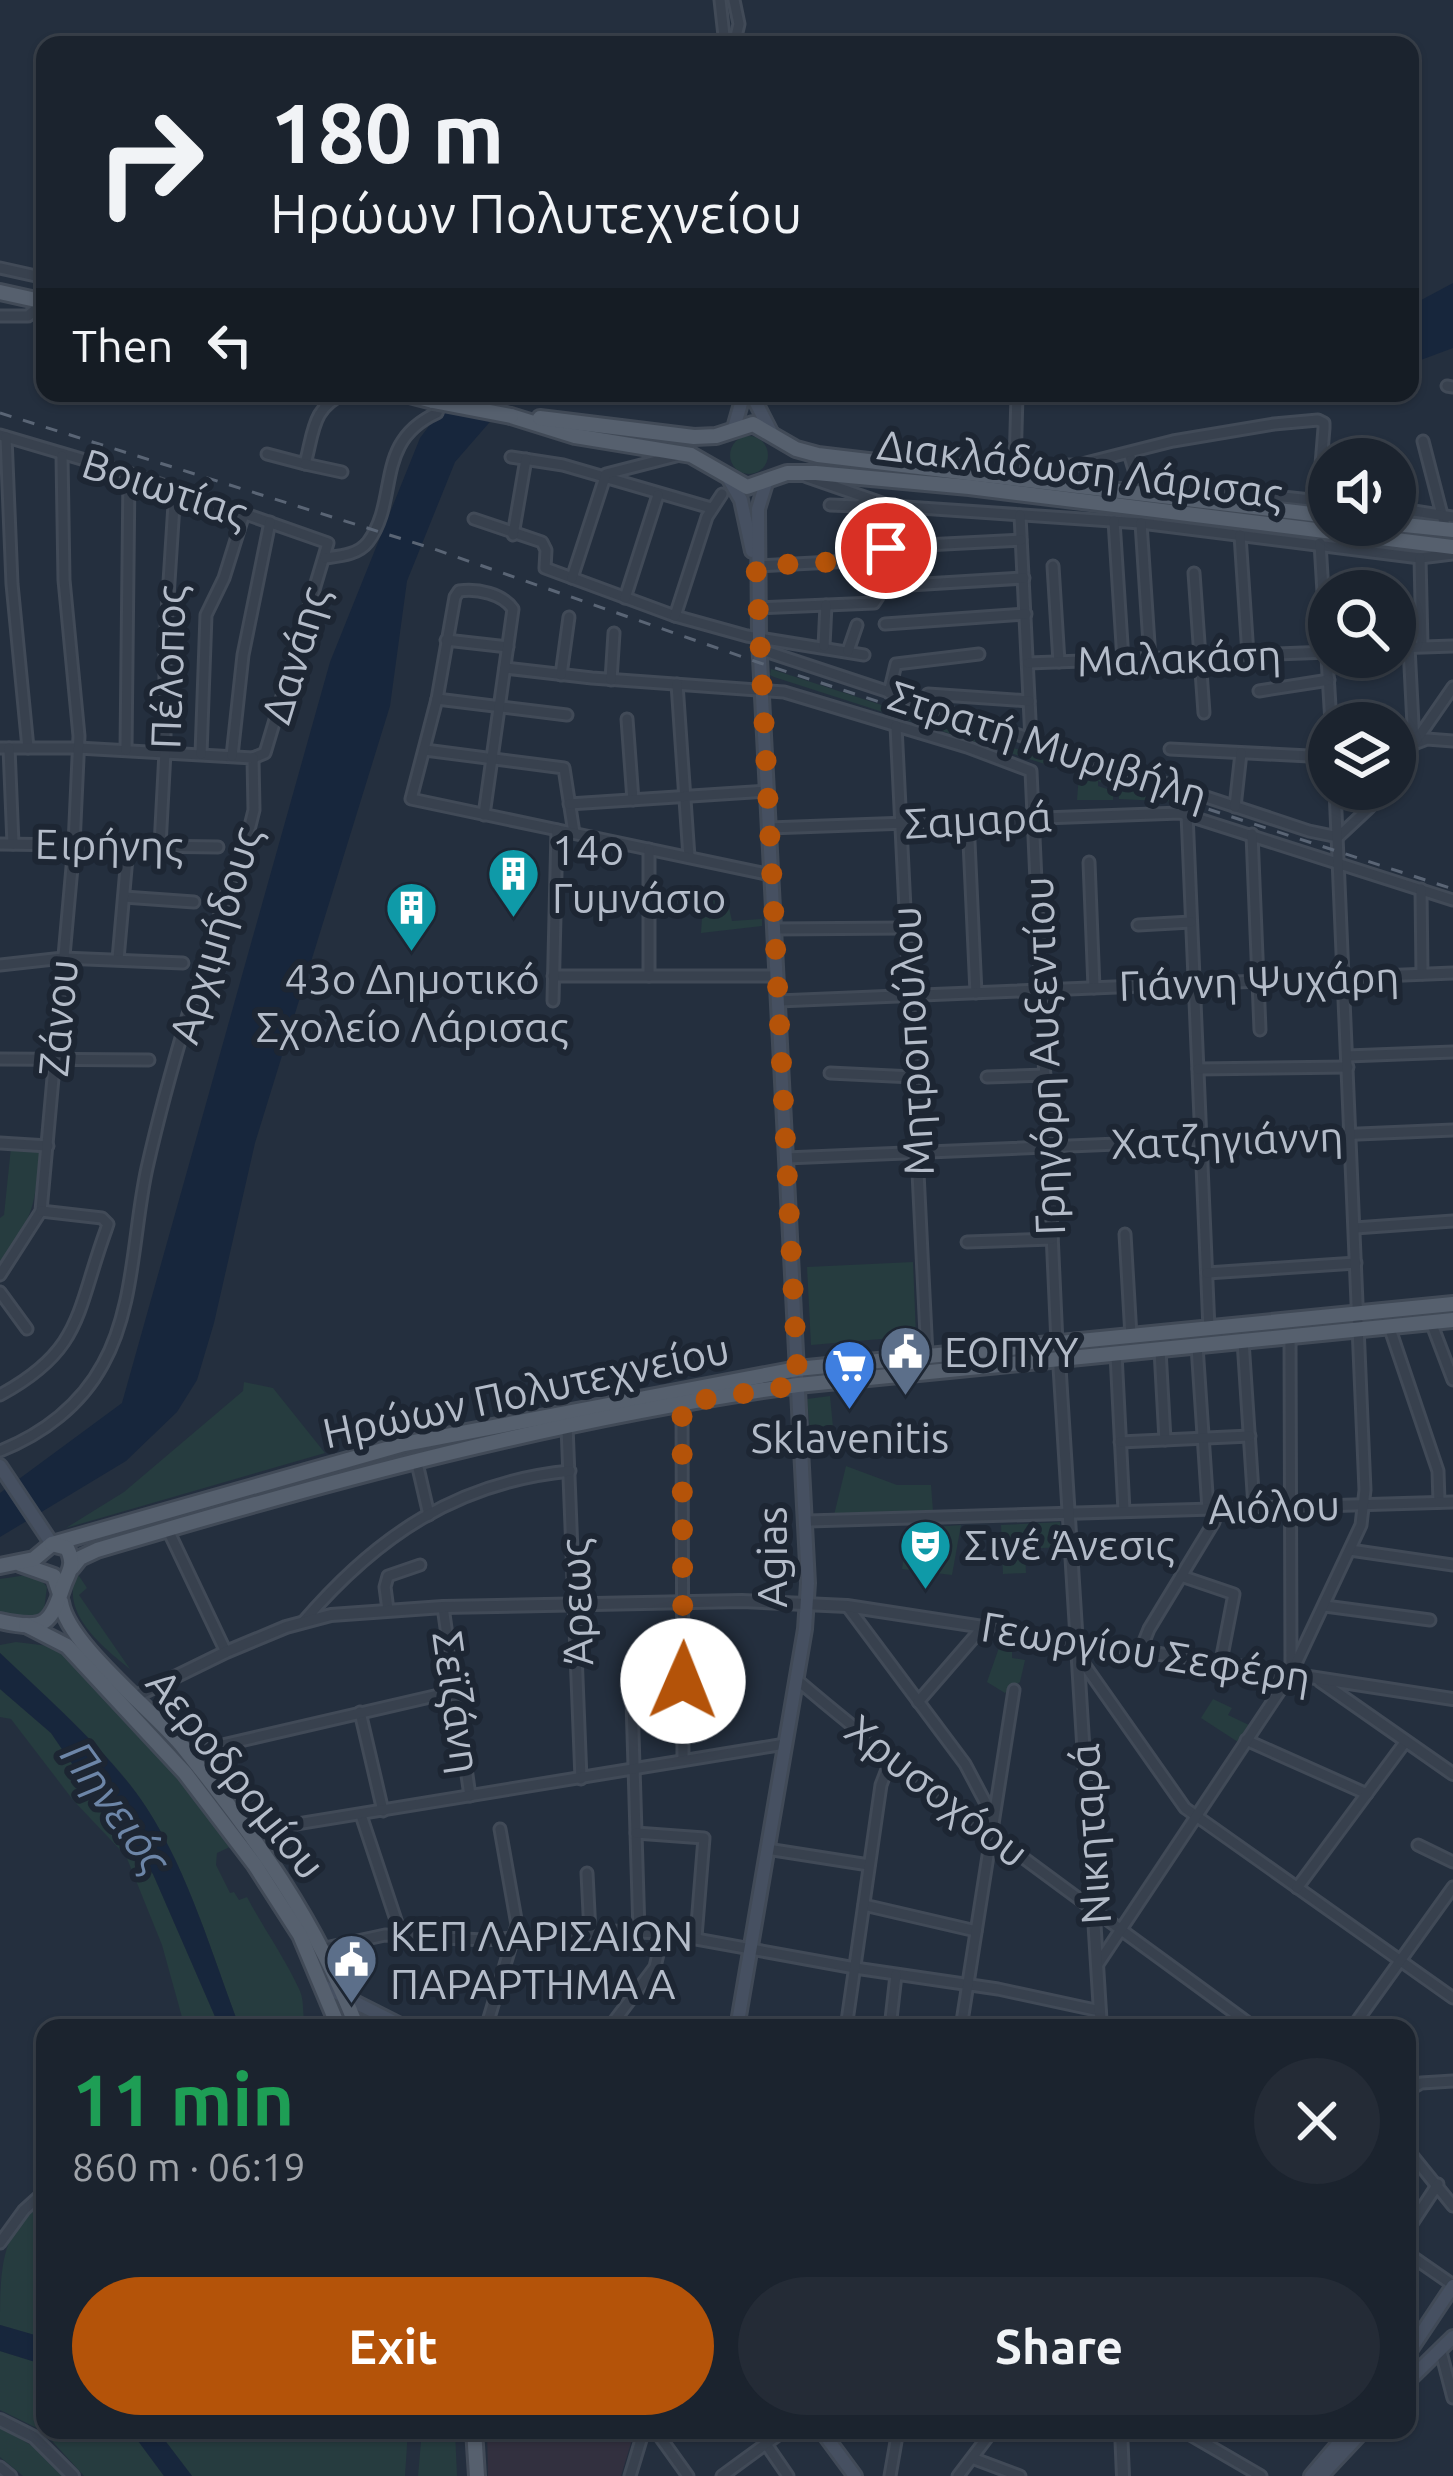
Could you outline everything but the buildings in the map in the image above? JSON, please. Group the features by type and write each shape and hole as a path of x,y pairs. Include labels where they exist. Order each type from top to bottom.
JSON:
{"main road":[{"path":"0,292 36,300"},
{"name":"Διακλάδωση Λάρισας","path":"458,402 575,436 685,454 702,459 725,482 747,487 796,472 969,487 1300,527 1453,551"},
{"path":"743,402 718,452 725,482 741,500 756,566"},
{"path":"753,402 774,435 781,459 758,509 756,566"},
{"name":"Διακλάδωση Λάρισας","path":"511,416 694,437 753,424 807,453 1308,514"},
{"path":"1416,524 1448,523"},
{"name":"Agias","path":"739,2019 808,1603 808,1521 756,566"},
{"name":"Ηρώων Πολυτεχνείου","path":"7,1565 34,1559 52,1544 434,1437 927,1355 1160,1350 1290,1336 1453,1304"},
{"name":"Ηρώων Πολυτεχνείου","path":"72,1568 80,1558 98,1550 416,1459 798,1377 1058,1351 1131,1336 1209,1329 1359,1321 1390,1326 1453,1320"},
{"path":"0,1466 52,1544 67,1548 72,1568 61,1600 47,1621 26,1625 0,1621"},
{"path":"7,1565 39,1568 54,1576 61,1600"},
{"name":"Αεροδρομίου","path":"61,1600 64,1616 80,1639 188,1753 248,1832 325,1948 354,2019"},
{"name":"Αεροδρομίου","path":"26,1625 67,1646 179,1765 273,1892 306,1946 336,2019"},
{"path":"323,1986 389,2019"},
{"path":"1416,2340 1453,2285"},
{"path":"1416,2372 1453,2337"},
{"path":"475,2439 477,2476"},
{"path":"828,2439 855,2476"},
{"path":"1311,2476 1342,2439"},
{"path":"1321,2476 1356,2439"}],"street":[{"path":"720,0 728,36"},
{"path":"734,0 739,24 734,36"},
{"path":"0,268 36,276"},
{"path":"0,316 28,316 36,309"},
{"path":"305,464 320,410 327,402"},
{"path":"325,558 351,554 369,541 391,466 406,434 436,413 438,402"},
{"path":"1015,466 1016,402"},
{"path":"914,466 1078,465 1173,441 1288,422 1322,421 1324,438"},
{"path":"3,436 28,748"},
{"name":"Βοιωτίας","path":"3,436 129,473 328,544"},
{"path":"1424,441 1448,523"},
{"path":"1129,453 1135,473 1145,482 1308,500"},
{"path":"267,454 342,472"},
{"path":"572,578 603,479 613,470 685,454"},
{"name":"Ζάνου","path":"0,1275 41,1211 74,845 77,748 63,561 62,456"},
{"path":"511,457 563,465 711,508"},
{"path":"514,535 526,459"},
{"path":"796,472 868,501 1141,523 1308,543"},
{"path":"126,750 129,473"},
{"path":"675,616 711,508 725,482"},
{"name":"Πέλοπος","path":"160,846 166,752 165,644 176,489"},
{"path":"625,598 658,495"},
{"path":"1222,504 1257,495"},
{"path":"830,505 858,506 868,501"},
{"path":"201,754 206,615 224,578 244,514"},
{"path":"1416,514 1448,523"},
{"path":"1020,515 1031,740"},
{"path":"474,519 545,545 545,568 675,616 759,644 824,646 864,655"},
{"path":"1114,521 1123,660"},
{"path":"232,756 243,655 270,522"},
{"path":"1141,523 1150,659"},
{"path":"1300,527 1308,533"},
{"path":"1240,535 1248,655"},
{"path":"758,608 874,603 878,597 870,560 886,548 1021,540"},
{"name":"Δανάης","path":"253,758 265,753 328,544"},
{"path":"1335,546 1420,558 1453,551"},
{"path":"1420,558 1422,646"},
{"path":"756,566 870,560"},
{"path":"1053,566 1059,662"},
{"path":"1194,573 1204,712"},
{"path":"876,587 1024,578"},
{"path":"484,815 513,609 477,590 459,591 411,800 771,874"},
{"path":"824,646 826,605"},
{"path":"884,625 1026,614"},
{"path":"561,675 569,617"},
{"path":"848,651 857,625"},
{"path":"611,680 614,633"},
{"path":"446,640 508,647"},
{"name":"Στρατή Μυριβήλη","path":"759,644 889,693 1338,837"},
{"path":"1416,646 1453,646"},
{"name":"Μαλακάση","path":"1028,663 1308,653"},
{"path":"889,693 896,664 979,654"},
{"path":"505,668 784,692 896,726"},
{"path":"1259,691 1329,680 1330,702"},
{"path":"677,683 689,857"},
{"path":"1416,741 1453,687"},
{"path":"928,694 1029,701"},
{"path":"437,699 567,715"},
{"path":"627,719 633,800"},
{"name":"Γρηγόρη Αυξεντίου","path":"896,726 1031,771 1052,1239 1077,1641"},
{"name":"Μητροπούλου","path":"896,726 927,1355"},
{"path":"1416,743 1453,741"},
{"path":"13,844 5,748 253,758"},
{"path":"1170,749 1308,756"},
{"path":"425,750 564,768 574,833"},
{"path":"1234,807 1241,753"},
{"name":"Αρχιμήδους","path":"0,1450 49,1426 94,1378 114,1341 165,1097 253,817 253,758"},
{"path":"569,804 767,791"},
{"path":"1097,1964 1291,1674 1350,1550 1364,1504 1336,810"},
{"path":"1338,837 1367,810"},
{"path":"1187,814 1209,1329"},
{"name":"Σαμαρά","path":"769,829 1187,814 1453,900"},
{"path":"968,820 976,993"},
{"path":"553,1000 557,830"},
{"path":"1252,834 1260,1030"},
{"name":"Ειρήνης","path":"0,844 218,847"},
{"path":"118,959 128,847"},
{"path":"649,849 649,976"},
{"path":"1089,862 1094,988"},
{"path":"1420,889 1422,974"},
{"path":"124,897 194,902"},
{"path":"1138,925 1191,922"},
{"path":"774,929 906,928"},
{"path":"0,965 63,958 183,963"},
{"name":"Γιάννη Ψυχάρη","path":"778,1001 1453,973"},
{"path":"553,976 776,976"},
{"path":"1198,1070 1453,1052"},
{"path":"0,1059 149,1060"},
{"path":"830,1073 913,1077"},
{"path":"987,1077 1045,1075"},
{"name":"Χατζηγιάννη","path":"786,1158 1453,1130"},
{"path":"0,1142 49,1146"},
{"path":"0,1395 40,1371 68,1341 108,1225 102,1218 41,1211"},
{"path":"1355,1228 1453,1221"},
{"path":"1125,1234 1131,1336"},
{"path":"967,1242 1052,1239"},
{"path":"1207,1273 1356,1263"},
{"path":"0,1292 27,1329"},
{"path":"1431,1322 1453,1381"},
{"path":"1390,1326 1438,1471 1438,1502"},
{"path":"1290,1336 1291,1674"},
{"path":"1244,1341 1254,1508"},
{"path":"1141,1649 1213,1509 1197,1346"},
{"path":"1160,1350 1165,1440"},
{"path":"1116,1354 1124,1511"},
{"path":"682,1403 682,1760"},
{"name":"Άρεως","path":"567,1426 581,1779"},
{"path":"1120,1442 1250,1436"},
{"path":"416,1459 429,1515"},
{"path":"304,1621 359,1563 429,1515 493,1484 570,1471"},
{"name":"Αιόλου","path":"808,1521 1453,1502"},
{"path":"168,1530 226,1652"},
{"path":"1350,1550 1453,1565"},
{"path":"388,1610 388,1576 420,1565"},
{"path":"1181,1576 1234,1594 1221,1661"},
{"name":"Γεωργίου Σεφέρη","path":"136,1696 304,1621 442,1607 684,1602 847,1606 1453,1699"},
{"path":"847,1606 977,1782 993,1820"},
{"path":"1325,1606 1430,1619"},
{"name":"Σεϊζάνη","path":"442,1607 470,1796"},
{"path":"919,1702 983,1627"},
{"name":"Νικηταρά","path":"1077,1641 1100,2019"},
{"path":"1078,1657 1179,1801 1196,1817 1453,1998"},
{"path":"631,1666 639,1932"},
{"name":"Χρυσοχόου","path":"796,1678 991,1836 1243,2019"},
{"path":"1318,1679 1453,1774"},
{"path":"962,2019 1014,1690"},
{"path":"188,1753 456,1691"},
{"path":"360,1712 383,1811"},
{"path":"1246,1740 1367,1794"},
{"path":"1297,1888 1406,1741"},
{"path":"248,1832 785,1744"},
{"path":"847,2019 881,1785 891,1759"},
{"path":"361,1815 401,1935"},
{"path":"489,2019 517,1924 500,1829"},
{"path":"636,1833 704,1838 696,1937"},
{"path":"1418,1844 1453,1862"},
{"path":"767,1849 869,1864"},
{"path":"587,1873 590,1933"},
{"path":"1359,2019 1453,1887"},
{"path":"864,1905 976,1931"},
{"path":"325,1948 365,1937 401,1935 472,1940 663,1933 1100,2011"},
{"path":"617,2019 656,1967 663,1933"},
{"path":"891,2019 896,1975"},
{"path":"1416,2087 1431,2081 1453,2081"},
{"path":"1416,2159 1453,2206"},
{"path":"1416,2217 1438,2184"},
{"path":"0,2243 36,2199"},
{"path":"1416,2259 1453,2285"},
{"path":"1440,2348 1453,2398"},
{"path":"1416,2357 1425,2362"},
{"path":"0,2420 34,2437 73,2476"},
{"path":"630,2476 641,2439"},
{"path":"661,2439 688,2476"},
{"path":"722,2476 773,2439"},
{"path":"890,2476 896,2439"},
{"path":"958,2476 987,2439"},
{"path":"1121,2439 1123,2476"},
{"path":"1198,2439 1261,2476"},
{"path":"766,2444 788,2476"},
{"path":"972,2458 1020,2476"},
{"path":"0,2467 11,2476"}],"shaded area":[{"path":"487,2439 632,2439 621,2476 488,2476"}],"green space":[{"path":"749,436 763,441 768,455 763,469 749,474 735,469 730,455 735,441"},
{"path":"771,669 1179,802 1119,799 1119,788 1098,781 1098,786 1113,791 1113,800 1077,800 1079,775 774,677"},
{"path":"713,899 727,899 732,921 762,919 762,926 701,933 702,918 714,915"},
{"path":"11,1147 40,1148 27,1221 0,1262 0,1218"},
{"path":"913,1262 916,1336 811,1345 807,1267"},
{"path":"244,1382 273,1388 325,1453 66,1528 124,1492 243,1391"},
{"path":"830,1396 835,1448 811,1441 807,1399"},
{"path":"846,1466 897,1485 931,1485 933,1511 834,1515"},
{"path":"1060,1522 1062,1547 1025,1549 1026,1573 1003,1574 1001,1525"},
{"path":"961,1525 952,1575 902,1569 908,1529"},
{"path":"77,1573 87,1588 79,1595 130,1669 97,1640 79,1615 73,1588"},
{"path":"39,1578 47,1587 44,1610 32,1617 0,1613 0,1579"},
{"path":"1002,1639 1012,1641 1012,1658 1025,1660 1020,1682 1005,1693 987,1682"},
{"path":"0,1645 49,1646 61,1653 179,1776 230,1847 217,1853 216,1865 230,1893 239,1900 247,1897 288,1967 301,1996 304,2019 237,2019 199,1915 146,1807 115,1766 0,1653"},
{"path":"0,1689 51,1733 153,1874 216,2019 183,2019 162,1945 126,1856 73,1800 11,1719 0,1717"},
{"path":"1213,1699 1232,1708 1228,1715 1249,1725 1238,1742 1201,1718"},
{"path":"36,2205 36,2335 0,2325 6,2252"},
{"path":"0,2351 36,2362 36,2428 0,2410"},
{"path":"0,2427 31,2445 64,2476 23,2476 0,2457"},
{"path":"50,2439 137,2439 164,2476 84,2476"},
{"path":"164,2439 407,2439 405,2476 192,2476"},
{"path":"421,2439 455,2439 457,2476 418,2476"}],"water":[{"path":"1453,283 1453,348 1419,361 1419,301"},
{"path":"447,402 507,402 455,462 407,581 390,706 255,1143 197,1380 177,1412 126,1461 0,1537 0,1493 122,1403 330,662 420,438"},
{"name":"Πηνειός","path":"0,1653 132,1787 161,1832 187,1887 237,2019 216,2019 153,1874 51,1733 0,1689"},
{"path":"0,2325 36,2335 36,2362 0,2351"},
{"path":"137,2439 164,2439 192,2476 164,2476"}],"railway":[{"path":"0,413 431,548 760,663 1453,889"}],"place":[{"name":"14ο Γυμνάσιο","path":"513,920"},
{"name":"43ο Δημοτικό Σχολείο Λάρισας","path":"412,953"},
{"name":"ΕΟΠΥΥ","path":"905,1398"},
{"name":"Sklavenitis","path":"850,1412"},
{"name":"Σινέ Άνεσις","path":"925,1591"},
{"name":"ΚΕΠ ΛΑΡΙΣΑΙΩΝ ΠΑΡΑΡΤΗΜΑ A","path":"351,2006"}],"route":[{"path":"683,1681 682,1403 798,1385 756,566 870,560 886,548"}]}
